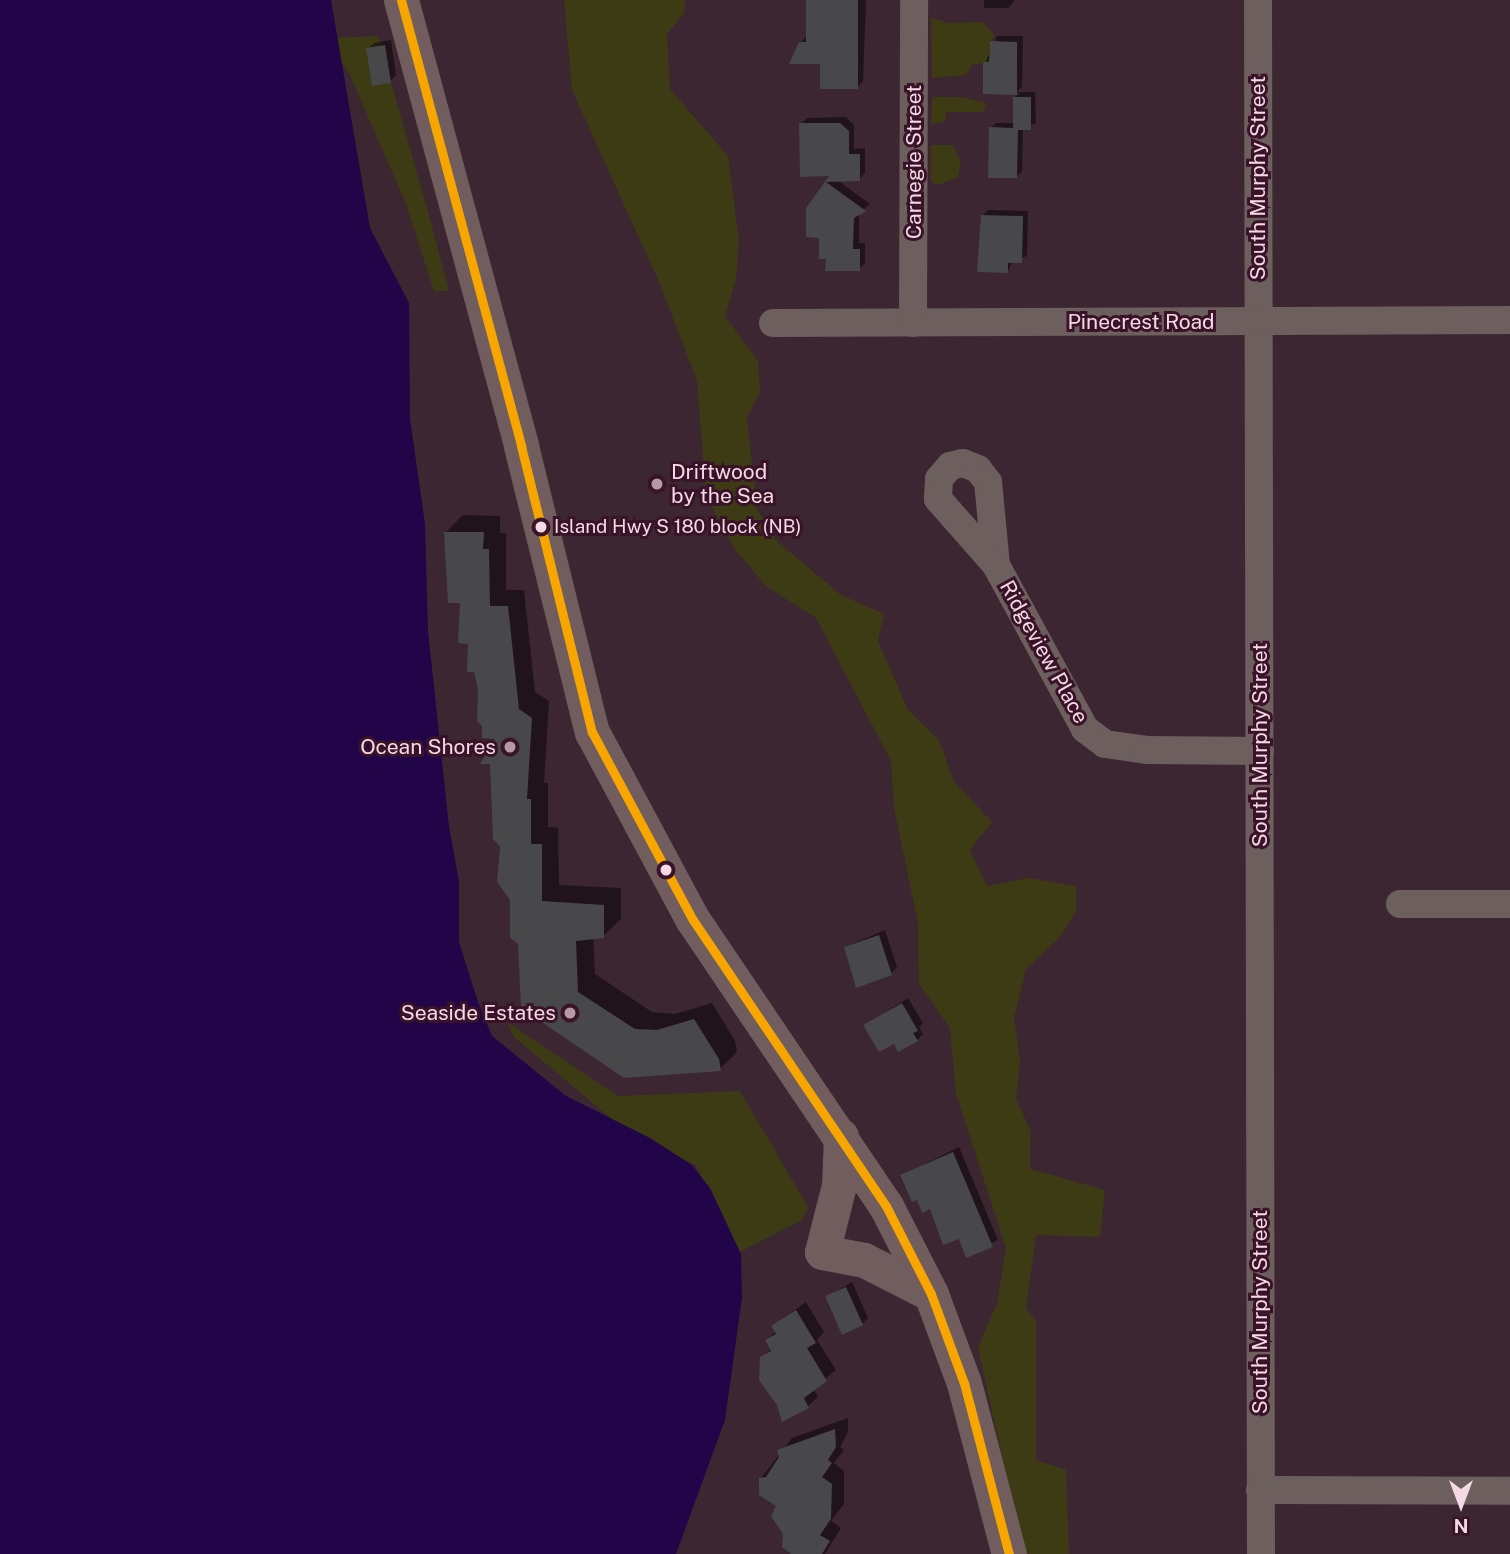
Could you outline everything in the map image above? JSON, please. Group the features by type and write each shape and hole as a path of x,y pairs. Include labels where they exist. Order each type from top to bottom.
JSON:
{"main road":[{"path":"401,0 521,446 592,732 693,920 886,1206 931,1294 964,1383 1006,1539"},
{"path":"841,1136 839,1185 822,1252 864,1260 931,1294"}],"street":[{"name":"Carnegie Street","path":"913,323 914,0"},
{"name":"South Murphy Street","path":"1258,0 1261,1554"},
{"name":"Pinecrest Road","path":"773,323 1510,320"},
{"name":"Ridgeview Place","path":"996,565 1085,729 1105,744 1147,750 1260,751"},
{"path":"1400,904 1510,904"},
{"path":"1261,1490 1510,1491"}],"shaded area":[{"path":"0,0 331,0 370,228 409,303 410,419 425,524 428,631 449,826 459,881 459,942 478,1002 492,1036 566,1096 650,1138 692,1165 710,1188 741,1254 742,1297 725,1420 676,1554 0,1554"},
{"path":"564,0 685,0 684,13 667,34 670,89 728,156 739,241 736,279 725,316 758,361 760,391 747,418 757,510 778,542 841,595 884,614 878,641 908,710 939,740 954,782 992,822 970,850 987,886 1028,878 1076,886 1076,911 1060,937 1026,969 1014,1018 1020,1061 1016,1099 1031,1131 1030,1169 1105,1190 1100,1237 1036,1235 1026,1308 1036,1322 1036,1460 1066,1470 1069,1554 1025,1554 999,1444 978,1347 997,1304 1006,1248 956,1094 950,1028 919,984 918,923 894,808 891,761 816,618 766,586 734,548 706,496 697,381 660,284 572,90"},
{"path":"931,18 949,23 983,22 995,36 990,41 989,62 972,65 966,75 932,78"},
{"path":"378,36 449,291 434,291 406,204 349,73 326,38"},
{"path":"932,97 962,97 986,103 983,112 946,112 946,121 931,124"},
{"path":"931,145 953,145 961,163 958,177 938,185 931,182"},
{"path":"507,1022 618,1096 740,1091 808,1207 802,1220 736,1254 696,1165 637,1140 514,1037"}],"building":[{"path":"806,0 858,0 858,89 820,89 820,64 789,64 799,42 806,42"},
{"path":"990,41 1017,42 1017,95 983,94 983,62 989,62"},
{"path":"385,45 391,83 372,86 366,48"},
{"path":"1013,97 1031,97 1031,130 1018,130 1017,178 988,178 989,127 1013,128"},
{"path":"799,123 840,123 849,131 849,154 860,154 860,181 826,182 866,211 854,218 853,249 860,249 860,271 825,271 826,259 819,259 819,238 806,237 806,208 829,176 800,177"},
{"path":"981,215 1023,216 1022,263 1008,263 1008,273 977,272"},
{"path":"444,532 484,532 483,549 489,549 490,606 508,606 519,709 532,718 527,799 531,799 531,844 542,844 542,901 604,905 604,938 576,941 578,992 635,1029 657,1030 694,1019 719,1059 721,1071 624,1078 521,1008 518,944 510,938 510,900 497,882 500,847 493,839 490,764 480,764 495,739 482,738 482,726 477,721 478,689 474,672 467,672 468,644 458,643 460,603 448,603"},
{"path":"879,935 892,975 856,988 844,947"},
{"path":"902,1003 918,1031 913,1033 918,1041 898,1052 894,1044 879,1052 863,1025"},
{"path":"953,1152 993,1247 966,1258 959,1239 943,1245 930,1209 922,1213 917,1200 912,1202 900,1175"},
{"path":"846,1287 863,1325 842,1335 825,1296"},
{"path":"796,1310 816,1343 807,1348 827,1381 804,1398 809,1408 782,1422 777,1405 759,1380 760,1357 771,1351 765,1340 776,1334 771,1326"},
{"path":"835,1429 836,1447 828,1460 832,1463 822,1477 832,1484 831,1519 820,1535 830,1541 822,1554 791,1554 782,1547 783,1534 771,1516 776,1506 759,1495 759,1478 766,1477 779,1457 777,1450"}],"transit line":[{"path":"401,0 521,446 592,732 693,920 886,1206 931,1294 964,1383 1009,1554"}],"place":[{"name":"Driftwood by the Sea","path":"657,484"},
{"name":"Island Hwy S 180 block (NB)","path":"541,527"},
{"name":"Ocean Shores","path":"510,747"},
{"name":"Seaside Estates","path":"570,1013"}]}
